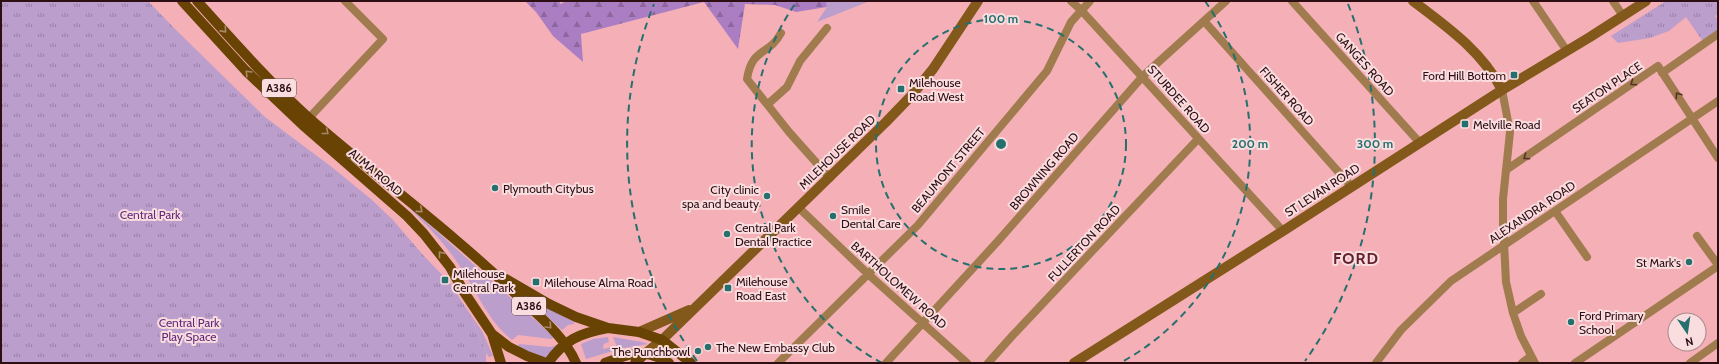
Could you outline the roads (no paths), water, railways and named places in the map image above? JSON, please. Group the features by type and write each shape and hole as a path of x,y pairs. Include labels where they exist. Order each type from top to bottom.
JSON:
{"main road":[{"name":"ALMA ROAD","path":"182,1 246,71 299,122 408,216 450,267 464,292 492,334 509,347 527,356 547,363"},
{"name":"ALMA ROAD","path":"198,1 253,61 309,118 491,269 543,320 564,344 576,363"},
{"name":"ALMA ROAD","path":"491,269 549,304 576,317 608,328"},
{"path":"547,363 555,352 564,344 580,334 608,328 639,332 662,340 692,363"},
{"name":"A386","path":"492,334 501,363"},
{"path":"605,363 631,354 646,353 667,362"},
{"path":"635,363 646,353"}],"street":[{"path":"309,118 382,39 345,1"},
{"name":"STURDEE ROAD","path":"1071,1 1143,76 1198,139 1283,231"},
{"name":"BEAUMONT STREET","path":"778,363 918,225 1047,71 1072,22 1090,1"},
{"name":"BROWNING ROAD","path":"886,363 998,241 1143,76 1226,1"},
{"name":"GANGES ROAD","path":"1292,1 1420,143"},
{"path":"1412,1 1472,49 1496,78 1502,90 1510,132 1503,205 1506,282 1512,313 1533,360 1522,363"},
{"path":"1533,1 1567,51"},
{"path":"1613,1 1623,16"},
{"name":"ST LEVAN ROAD","path":"1074,363 1502,90 1646,1"},
{"name":"MILEHOUSE ROAD","path":"646,353 662,340 798,207 830,178 912,95 933,69 975,2"},
{"name":"FISHER ROAD","path":"1204,22 1352,186"},
{"path":"768,104 787,87 800,61 827,28"},
{"path":"781,33 776,42 752,60 747,79 789,132 830,178"},
{"name":"SEATON PLACE","path":"1506,170 1658,66 1662,73 1718,34"},
{"path":"1662,73 1718,158"},
{"name":"ALEXANDRA ROAD","path":"1376,363 1401,330 1451,281 1718,101"},
{"name":"FULLERTON ROAD","path":"988,363 1198,139"},
{"name":"BARTHOLOMEW ROAD","path":"798,207 868,274 967,363"},
{"path":"1555,210 1587,257"},
{"path":"1575,363 1718,266 1697,236"},
{"path":"1512,313 1541,294"},
{"name":"MILEHOUSE ROAD","path":"639,332 696,306"},
{"path":"1690,363 1718,343"}],"place":[{"name":"Ford Hill Bottom","path":"1514,75"},
{"name":"Milehouse Road West","path":"901,89"},
{"name":"Melville Road","path":"1465,124"},
{"name":"Plymouth Citybus","path":"495,188"},
{"name":"City clinic spa and beauty","path":"767,196"},
{"name":"Smile Dental Care","path":"833,216"},
{"name":"Central Park Dental Practice","path":"727,234"},
{"name":"St Mark's","path":"1689,262"},
{"name":"Milehouse Central Park","path":"445,280"},
{"name":"Milehouse Alma Road","path":"536,282"},
{"name":"Milehouse Road East","path":"728,288"},
{"name":"Ford Primary School","path":"1571,322"},
{"name":"The New Embassy Club","path":"708,347"},
{"name":"The Punchbowl","path":"698,351"}],"district":[{"name":"FORD","path":"1356,258"}],"park label":[{"name":"Central Park","path":"150,214"},
{"name":"Central Park Play Space","path":"189,329"}]}
